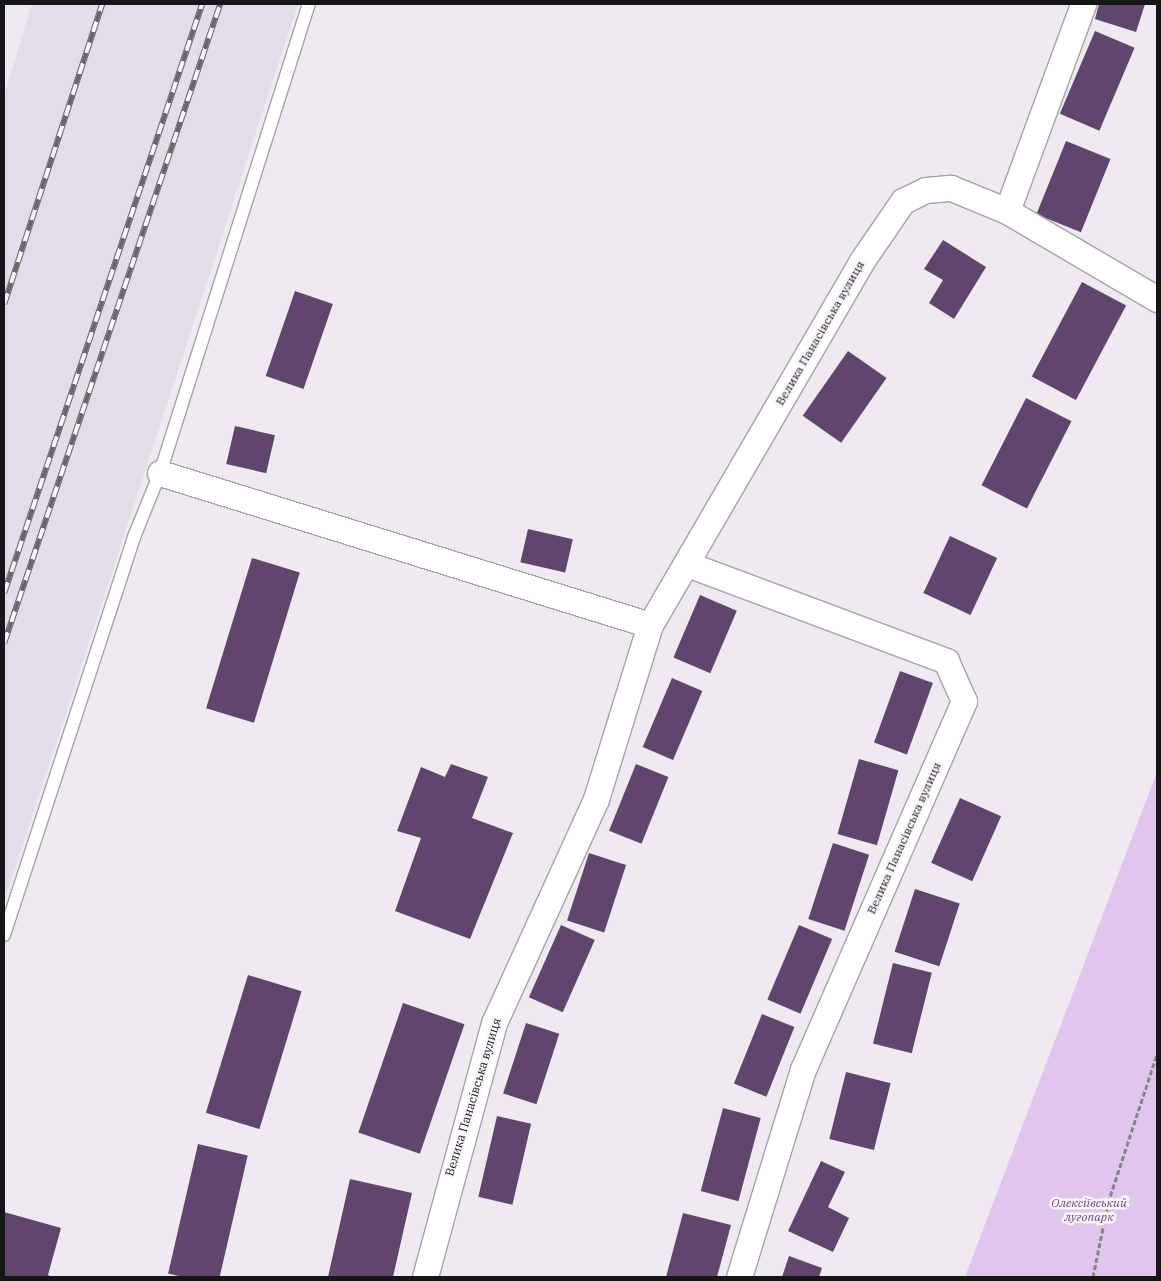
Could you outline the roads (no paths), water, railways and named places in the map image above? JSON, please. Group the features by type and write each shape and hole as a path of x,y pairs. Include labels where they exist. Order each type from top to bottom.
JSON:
{"street":[{"path":"1007,211 1083,4"},
{"name":"Велика Панасівська вулиця","path":"425,1277 494,1023 596,798 650,625 861,262 903,201 926,190 951,188 1007,211 1157,299"},
{"path":"160,473 650,625"},
{"name":"Велика Панасівська вулиця","path":"687,564 946,661 964,701 803,1069 739,1277"}],"lane":[{"path":"4,935 134,538 160,473 309,4"}],"railway":[{"path":"4,304 102,4"},
{"path":"4,593 202,4"},
{"path":"4,643 220,4"}],"park label":[{"name":"Олексіївський лугопарк","path":"1089,1210"}]}
